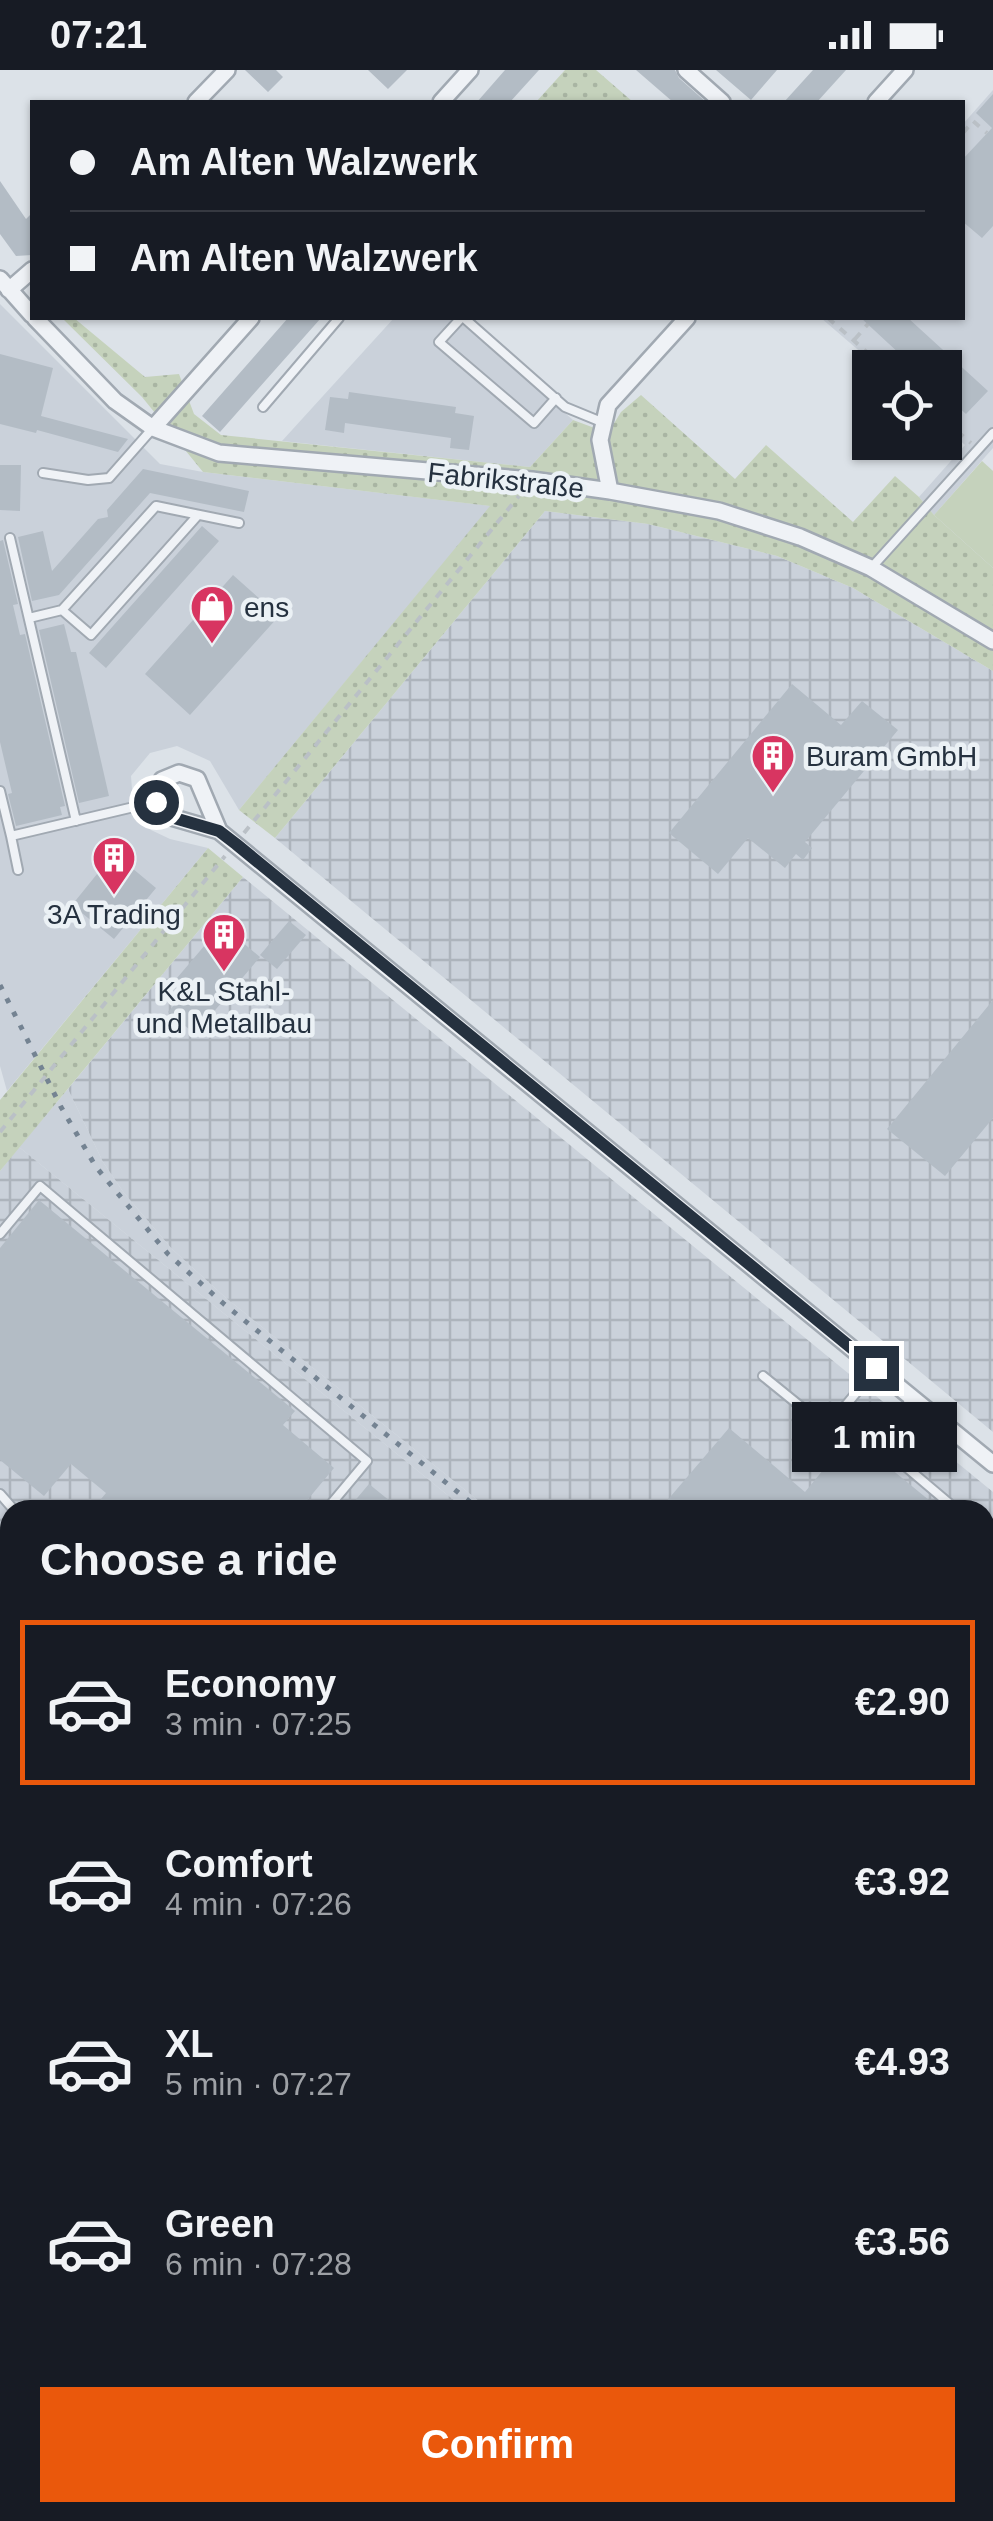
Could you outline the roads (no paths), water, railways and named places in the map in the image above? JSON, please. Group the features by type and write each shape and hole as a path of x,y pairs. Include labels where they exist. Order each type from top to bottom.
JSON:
{"street":[{"path":"198,100 227,70"},
{"path":"444,100 470,70"},
{"path":"686,70 720,100"},
{"path":"878,100 905,70"},
{"path":"4,284 30,271"},
{"name":"Fabrikstraße","path":"4,284 30,312"},
{"name":"Fabrikstraße","path":"38,320 115,400 153,428 219,453 532,480 719,511 800,537 871,568 993,641"},
{"path":"153,428 249,320"},
{"path":"610,491 600,440 608,405 685,320"},
{"path":"219,831 197,779 179,772 162,780 156,802 164,815 219,831 236,844 993,1464"}],"lane":[{"path":"263,406 338,320"},
{"path":"460,320 439,342 534,424 556,398"},
{"path":"464,320 565,407 604,423"},
{"path":"43,473 88,480 109,478 153,428"},
{"path":"871,568 993,434"},
{"path":"29,618 62,610 156,506 239,523"},
{"path":"62,610 91,636 198,515"},
{"path":"10,538 76,821"},
{"path":"0,791 18,870"},
{"path":"10,836 156,802"},
{"path":"0,1234 40,1186 367,1460 334,1500"},
{"path":"763,1376 821,1422 831,1423 876,1368"},
{"path":"912,1398 881,1444 945,1500"}],"railway":[{"path":"0,985 96,1167 168,1254 224,1304 468,1500"}],"place":[{"name":"ens","path":"212,645"},
{"name":"Buram GmbH","path":"773,794"},
{"name":"3A Trading","path":"114,896"},
{"name":"K&L Stahl- und Metallbau","path":"224,973"}]}
